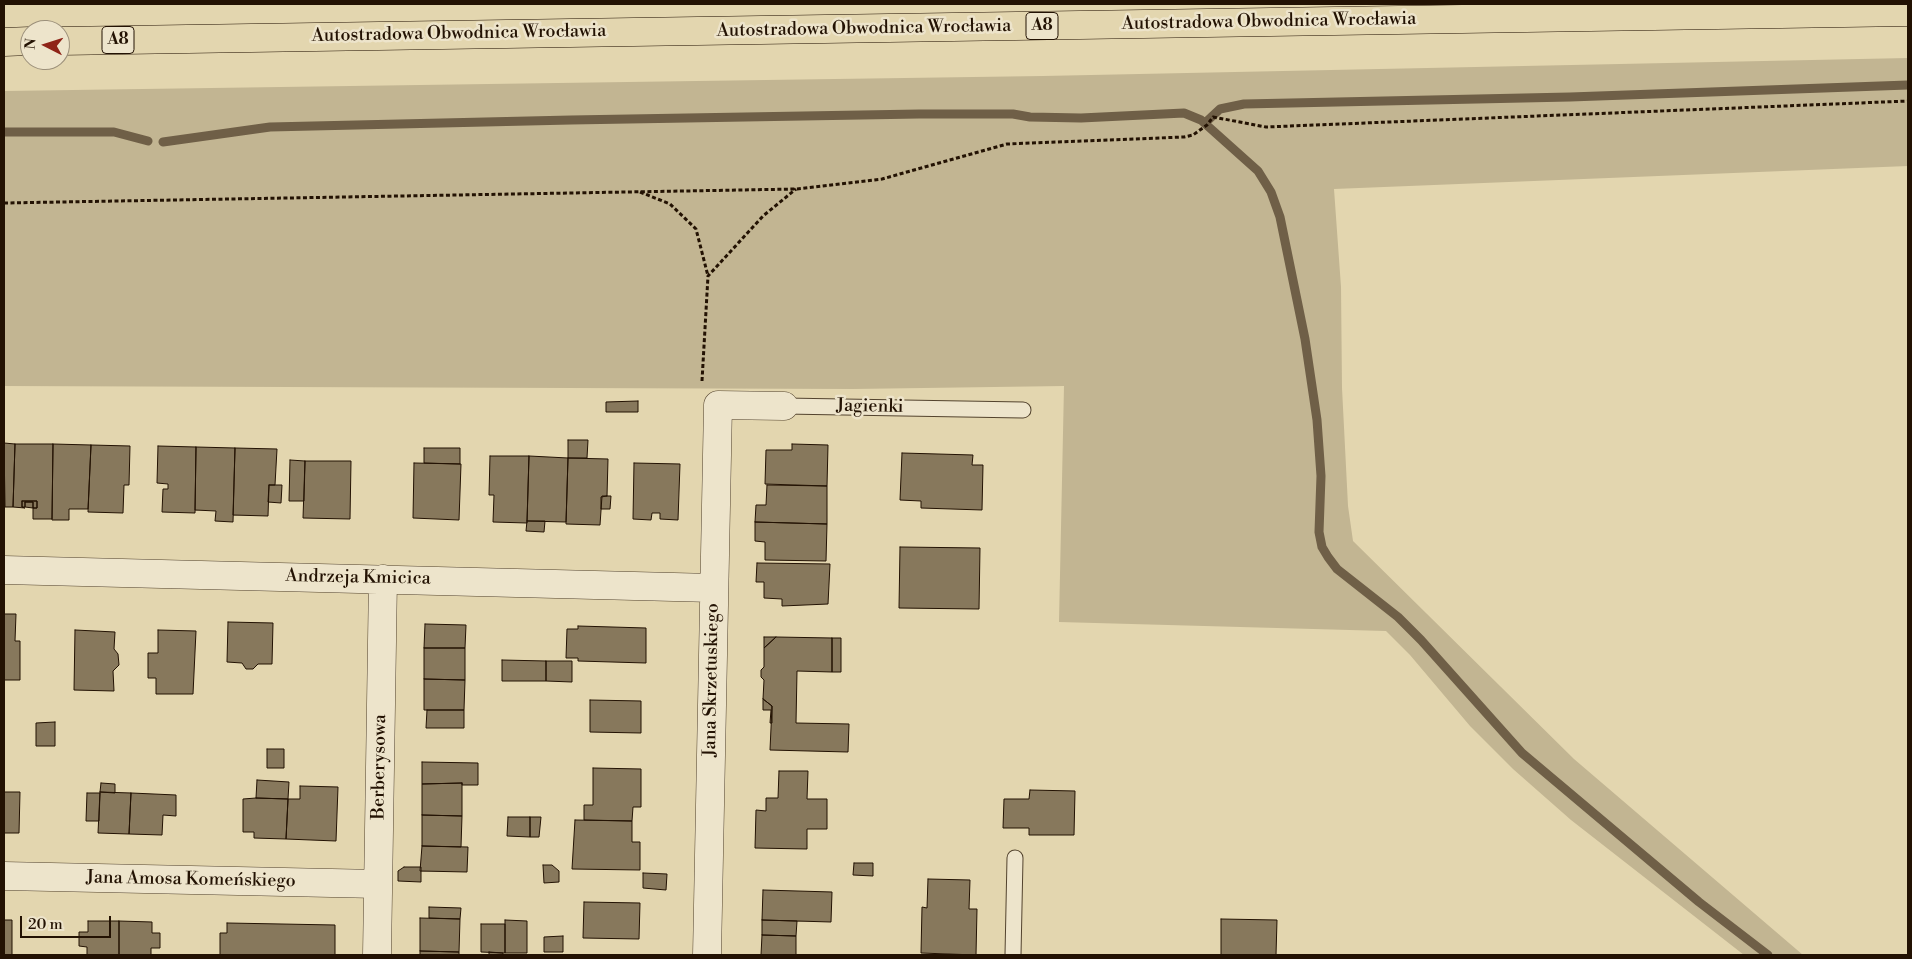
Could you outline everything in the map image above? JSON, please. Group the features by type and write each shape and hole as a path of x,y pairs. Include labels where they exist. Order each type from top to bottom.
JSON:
{"highway":[{"name":"Autostradowa Obwodnica Wrocławia","path":"70,40 1908,12"},
{"path":"4,42 20,41"}],"street":[{"name":"Jagienki","path":"718,405 784,406"},
{"name":"Jana Skrzetuskiego","path":"707,955 718,405"},
{"name":"Andrzeja Kmicica","path":"4,570 713,588"},
{"name":"Berberysowa","path":"377,955 383,579"},
{"name":"Jana Amosa Komeńskiego","path":"4,876 378,884"}],"lane":[{"name":"Jagienki","path":"784,406 1022,410"},
{"path":"1013,955 1015,858"}],"path":[{"path":"4,203 797,189 882,179 1007,144 1184,137 1193,135 1207,126 1213,117 1266,128 1908,101"},
{"path":"708,276 763,216 797,189"},
{"path":"638,191 670,204 696,229 708,276 701,404 718,405"}],"shaded area":[{"path":"1908,58 1908,166 1334,189 1341,287 1342,388 1348,506 1353,541 1574,759 1803,955 1744,955 1571,820 1513,769 1470,726 1410,655 1386,631 1059,622 1064,386 853,389 4,386 4,91 1043,76"}],"building":[{"path":"638,401 638,412 606,412 606,402"},
{"path":"568,440 588,440 587,458 568,458"},
{"path":"4,443 15,444 13,507 5,507"},
{"path":"15,444 53,444 52,519 33,519 33,508 37,508 37,501 22,501 22,507 25,508 13,507"},
{"path":"53,444 91,445 88,509 69,509 69,520 52,520"},
{"path":"792,444 828,445 827,486 765,484 766,450 792,450"},
{"path":"91,445 130,446 129,485 124,485 123,513 88,512"},
{"path":"158,446 196,447 195,513 162,512 163,489 168,489 168,484 157,483"},
{"path":"196,447 235,448 233,522 215,521 216,511 195,510"},
{"path":"235,448 277,449 275,485 269,485 268,516 233,515"},
{"path":"424,448 460,448 460,464 424,463"},
{"path":"902,453 973,455 972,465 983,465 982,510 921,508 921,501 900,500"},
{"path":"490,456 529,456 527,523 493,522 494,495 489,495"},
{"path":"529,456 568,458 566,522 527,521"},
{"path":"568,458 608,459 607,496 602,496 600,525 566,524"},
{"path":"290,460 305,461 304,501 289,501"},
{"path":"305,461 351,461 350,519 303,518"},
{"path":"414,463 461,464 459,520 413,518"},
{"path":"634,463 680,464 678,520 660,519 660,513 652,513 651,520 633,519"},
{"path":"269,485 282,485 281,503 268,502"},
{"path":"767,485 827,486 827,524 755,522 756,505 766,505"},
{"path":"611,496 610,509 601,509 601,497"},
{"path":"22,501 37,501 37,508 33,508 33,502 25,502 25,507 22,507"},
{"path":"25,502 33,502 33,508 25,507"},
{"path":"527,521 545,521 544,532 526,531"},
{"path":"755,522 827,524 826,561 765,560 765,542 755,541"},
{"path":"900,547 980,548 979,609 899,608"},
{"path":"757,563 830,564 828,604 782,606 782,599 764,598 764,582 756,582"},
{"path":"4,614 16,614 15,641 20,641 20,680 4,680"},
{"path":"228,622 273,623 272,664 258,664 253,669 246,669 242,663 227,662"},
{"path":"425,624 466,625 465,648 424,648"},
{"path":"578,626 646,628 646,663 578,661 578,658 566,658 567,629 578,629"},
{"path":"75,630 115,632 114,649 118,654 119,665 113,671 114,691 74,690"},
{"path":"158,630 196,631 193,694 156,694 156,678 148,678 148,653 158,653"},
{"path":"764,637 776,637 764,648"},
{"path":"776,637 832,638 832,672 797,671 796,723 849,724 848,752 770,750 772,706 763,699 764,680 761,677 761,670 764,667 764,648"},
{"path":"832,638 841,638 841,672 832,672"},
{"path":"424,648 465,648 465,680 424,679"},
{"path":"502,660 546,661 546,681 502,681"},
{"path":"546,661 572,661 572,682 546,681"},
{"path":"424,679 465,680 464,710 424,710"},
{"path":"763,699 772,706 772,723 770,723 771,710 763,710"},
{"path":"590,700 641,701 641,733 590,732"},
{"path":"427,710 464,710 464,728 426,728"},
{"path":"55,722 55,746 36,746 36,723"},
{"path":"267,749 284,749 284,768 267,768"},
{"path":"422,762 478,763 478,785 462,785 462,783 422,784"},
{"path":"593,768 641,769 641,807 633,807 632,821 584,820 584,805 593,805"},
{"path":"779,771 808,771 807,799 827,799 827,829 807,829 807,849 755,848 756,810 766,811 766,798 778,798"},
{"path":"257,780 289,782 288,799 256,798"},
{"path":"101,783 115,784 115,793 100,792"},
{"path":"462,783 462,816 422,815 422,784"},
{"path":"300,786 338,787 336,841 286,839 288,799 300,799"},
{"path":"1030,790 1075,791 1074,835 1029,835 1029,828 1003,828 1004,799 1029,799"},
{"path":"4,792 20,792 19,833 4,833"},
{"path":"100,792 131,793 129,834 98,833"},
{"path":"87,793 100,793 99,821 86,821"},
{"path":"131,793 176,795 176,816 163,815 162,835 129,834"},
{"path":"243,799 288,799 286,839 254,838 254,832 243,832"},
{"path":"422,815 462,816 461,847 422,846"},
{"path":"508,817 530,817 530,837 507,836"},
{"path":"530,817 541,817 539,837 530,837"},
{"path":"575,820 632,821 632,842 640,842 640,870 572,869"},
{"path":"422,846 468,847 467,872 420,871"},
{"path":"854,863 873,863 873,876 853,875"},
{"path":"543,865 552,865 559,871 559,882 544,883"},
{"path":"404,867 421,867 421,882 398,881 398,871"},
{"path":"643,873 667,874 666,890 643,888"},
{"path":"928,879 970,880 969,909 977,909 976,955 921,953 922,907 927,908"},
{"path":"763,890 832,892 831,922 762,920"},
{"path":"584,902 640,903 639,939 583,938"},
{"path":"429,907 461,908 460,919 429,918"},
{"path":"420,918 460,919 459,952 420,951"},
{"path":"1221,919 1277,920 1276,955 1221,955"},
{"path":"4,920 12,920 12,955 4,955"},
{"path":"505,920 527,921 527,953 505,953"},
{"path":"762,920 797,921 796,936 762,935"},
{"path":"88,921 119,921 119,955 87,955 87,947 79,946 79,932 88,932"},
{"path":"119,921 152,922 152,933 160,933 160,948 151,948 151,955 119,955"},
{"path":"227,923 335,925 335,955 220,955 220,933 227,933"},
{"path":"481,924 505,924 505,953 481,952"},
{"path":"762,935 796,936 796,955 761,955"},
{"path":"563,936 563,952 544,952 544,937"},
{"path":"420,951 459,952 459,955 420,955"},
{"path":"489,952 503,953 503,955 489,955"}],"waterway":[{"path":"1205,123 1220,109 1244,104 1570,97 1908,85"},
{"path":"163,142 270,127 571,120 919,114 1013,114 1030,117 1081,118 1184,113 1201,120 1258,171 1271,192 1280,217 1305,339 1317,420 1321,476 1319,532 1322,547 1328,557 1337,569 1398,617 1421,640 1522,753 1699,902 1768,955"},
{"path":"4,132 114,132 148,141"}]}
